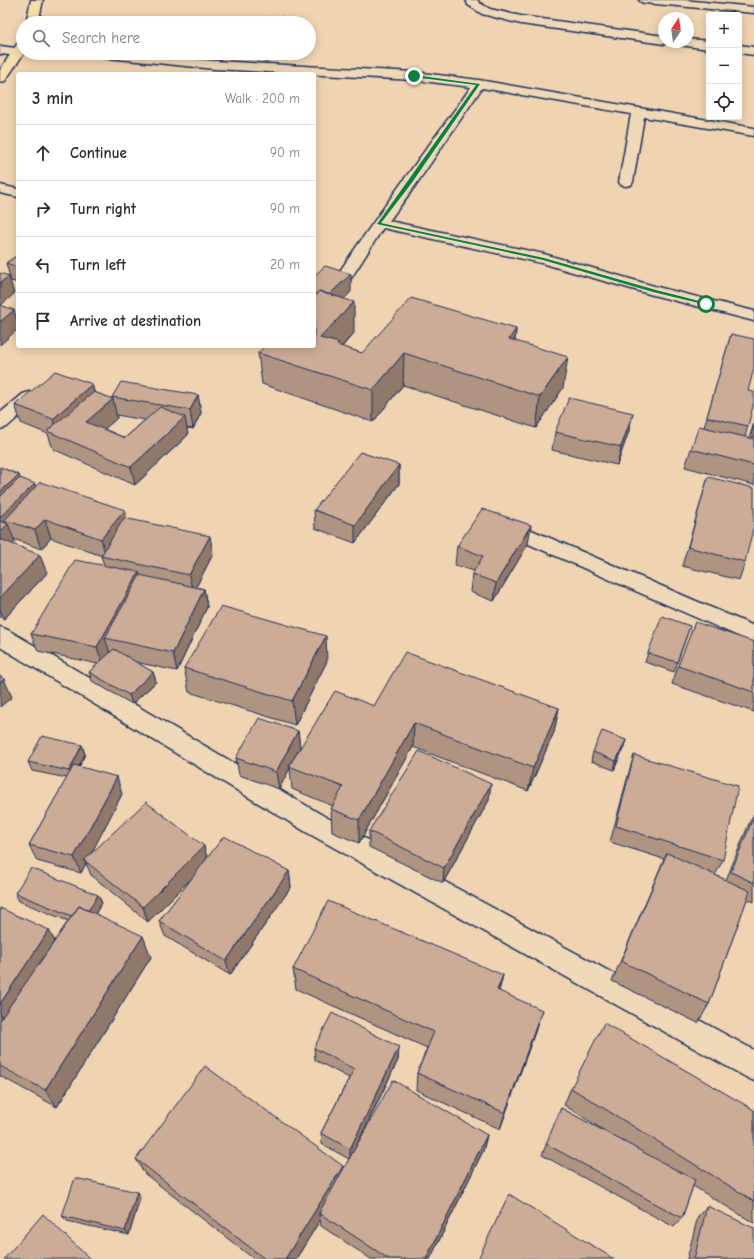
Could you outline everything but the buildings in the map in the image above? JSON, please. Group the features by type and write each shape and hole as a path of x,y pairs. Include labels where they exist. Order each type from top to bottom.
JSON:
{"main road":[{"path":"34,16 37,0"},
{"path":"0,78 16,55"}],"street":[{"path":"472,0 472,2 486,12 521,20 658,39"},
{"path":"645,0 754,10"},
{"path":"694,43 706,45"},
{"path":"0,50 16,48"},
{"path":"742,49 754,51"},
{"path":"187,60 215,65 414,76 479,84 754,132"},
{"path":"344,277 378,223 410,183 479,84"},
{"path":"626,182 638,112"},
{"path":"0,189 16,193"},
{"path":"378,223 544,259 655,291 754,316"},
{"path":"0,423 29,398"},
{"path":"506,526 754,636"},
{"path":"0,636 314,824 754,1066"}],"route":[{"path":"414,76 479,84 410,183 378,223 441,238 544,259 706,304"}]}
